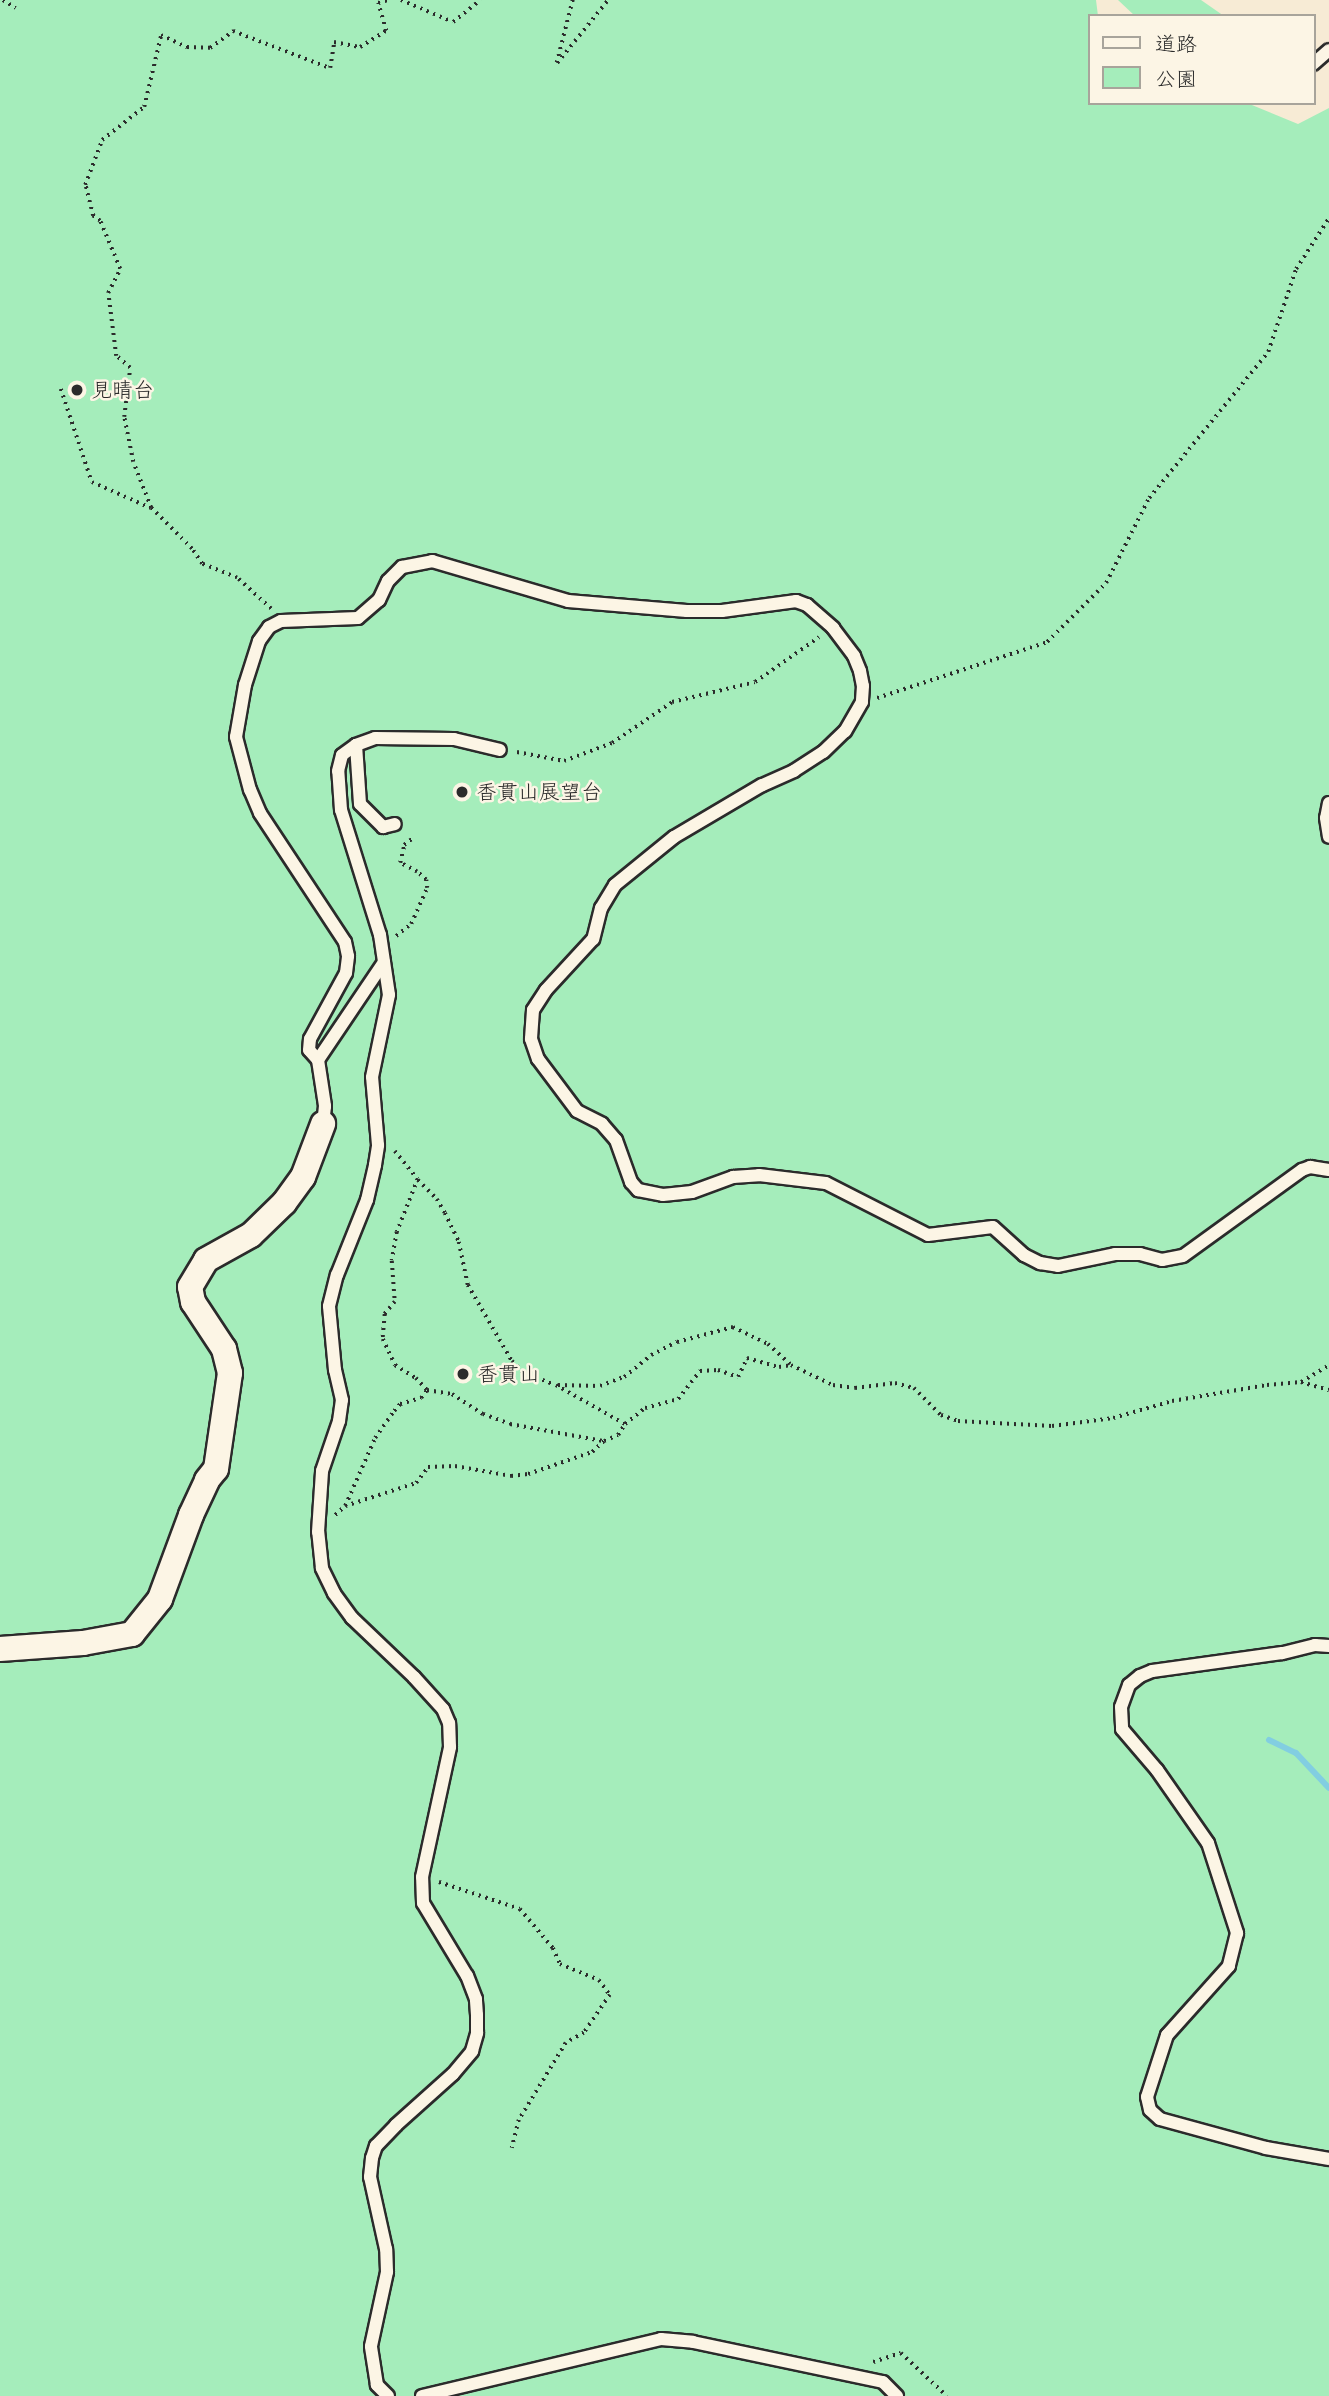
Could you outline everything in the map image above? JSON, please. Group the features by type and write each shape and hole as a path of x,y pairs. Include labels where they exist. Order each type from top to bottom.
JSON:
{"street":[{"path":"0,1648 123,1637 132,1634 160,1599 191,1515 207,1480 216,1469 230,1373 224,1349 193,1302 190,1287 206,1260 251,1235 284,1203 303,1177 323,1124"}],"lane":[{"path":"1315,62 1329,50"},
{"path":"323,1124 325,1106 318,1060 309,1050 310,1039 345,973 348,956 345,942 260,813 250,790 236,737 242,696 259,641 269,627 281,621 358,618 379,600 387,581 402,567 432,561 568,601 698,611 796,601 807,605 833,628 854,656 860,671 862,702 845,731 823,752 674,837 615,885 601,908 593,939 546,990 533,1010 531,1039 538,1059 577,1111 602,1124 616,1140 631,1182 638,1189 663,1195 682,1193 733,1177 759,1175 826,1183 928,1235 993,1227 1024,1255 1040,1263 1058,1266 1115,1254 1140,1254 1161,1260 1183,1256 1301,1170 1310,1167 1329,1170"},
{"path":"388,2396 377,2385 371,2346 387,2272 386,2249 370,2177 372,2158 376,2146 472,2051 477,2033 476,1999 467,1976 423,1903 422,1877 450,1747 449,1723 443,1709 414,1677 352,1618 334,1594 323,1568 318,1532 322,1471 340,1420 342,1400 335,1370 329,1306 337,1275 367,1200 378,1145 372,1077 389,995 380,935 352,853 338,789 342,755 356,745 375,738 420,737 454,740 500,750"},
{"path":"356,745 360,804 383,827 395,824"},
{"path":"1329,803 1326,818 1329,837"},
{"path":"318,1060 384,962"},
{"path":"1329,1646 1315,1645 1282,1653 1152,1671 1140,1675 1129,1685 1121,1707 1122,1729 1157,1770 1208,1843 1237,1933 1229,1966 1167,2035 1147,2097 1150,2110 1160,2119 1266,2148 1329,2159"},
{"path":"422,2396 661,2339 693,2342 883,2382 897,2396"}],"path":[{"path":"3,0 16,8"},
{"path":"151,508 133,462 124,417 130,368 116,356 108,293 120,269 100,221 93,216 85,185 102,140 144,107 160,35 187,47 210,48 233,31 330,68 334,42 360,47 386,31 378,3 388,0"},
{"path":"401,0 453,22 480,0"},
{"path":"573,0 557,63 608,0"},
{"path":"862,702 1047,642 1106,583 1149,498 1268,352 1296,269 1329,218"},
{"path":"61,389 92,482 151,508 192,549 202,564 237,578 255,592 281,621"},
{"path":"500,750 564,761 612,743 673,702 755,682 833,628"},
{"path":"380,935 396,936 411,924 425,898 426,880 400,863 404,845 412,838"},
{"path":"378,1145 387,1146 396,1152 445,1213 459,1242 468,1285 512,1361 523,1372 556,1385 625,1424"},
{"path":"418,1179 397,1232 392,1261 396,1302 385,1314 382,1325 383,1339 396,1365 416,1378 427,1390 452,1394 483,1414 510,1424 604,1441"},
{"path":"556,1385 600,1385 624,1377 651,1355 677,1342 733,1327 768,1344 790,1364 833,1385 855,1388 895,1383 914,1388 941,1415 958,1421 1052,1426 1112,1418 1172,1401 1301,1382 1329,1365"},
{"path":"345,1506 416,1483 428,1467 455,1466 511,1476 528,1474 592,1452 604,1441 618,1435 625,1424 645,1408 678,1399 694,1376 705,1369 738,1377 747,1358 779,1367 790,1364"},
{"path":"1301,1382 1329,1390"},
{"path":"318,1532 345,1506 375,1438 394,1411 400,1404 421,1398 427,1390"},
{"path":"422,1877 520,1909 553,1948 560,1964 599,1980 610,1995 584,2033 566,2043 519,2120 512,2148"},
{"path":"842,2373 901,2353 947,2396"}],"green space":[{"path":"0,0 1096,0 1098,14 1088,14 1088,105 1252,105 1298,124 1329,108 1329,2396 0,2396"},
{"path":"1118,0 1201,0 1221,14 1133,14"}],"waterway":[{"path":"1269,1740 1296,1753 1329,1788"}],"place":[{"name":"見晴台","path":"77,390"},
{"name":"香貫山展望台","path":"462,792"},
{"name":"香貫山","path":"463,1374"}]}
